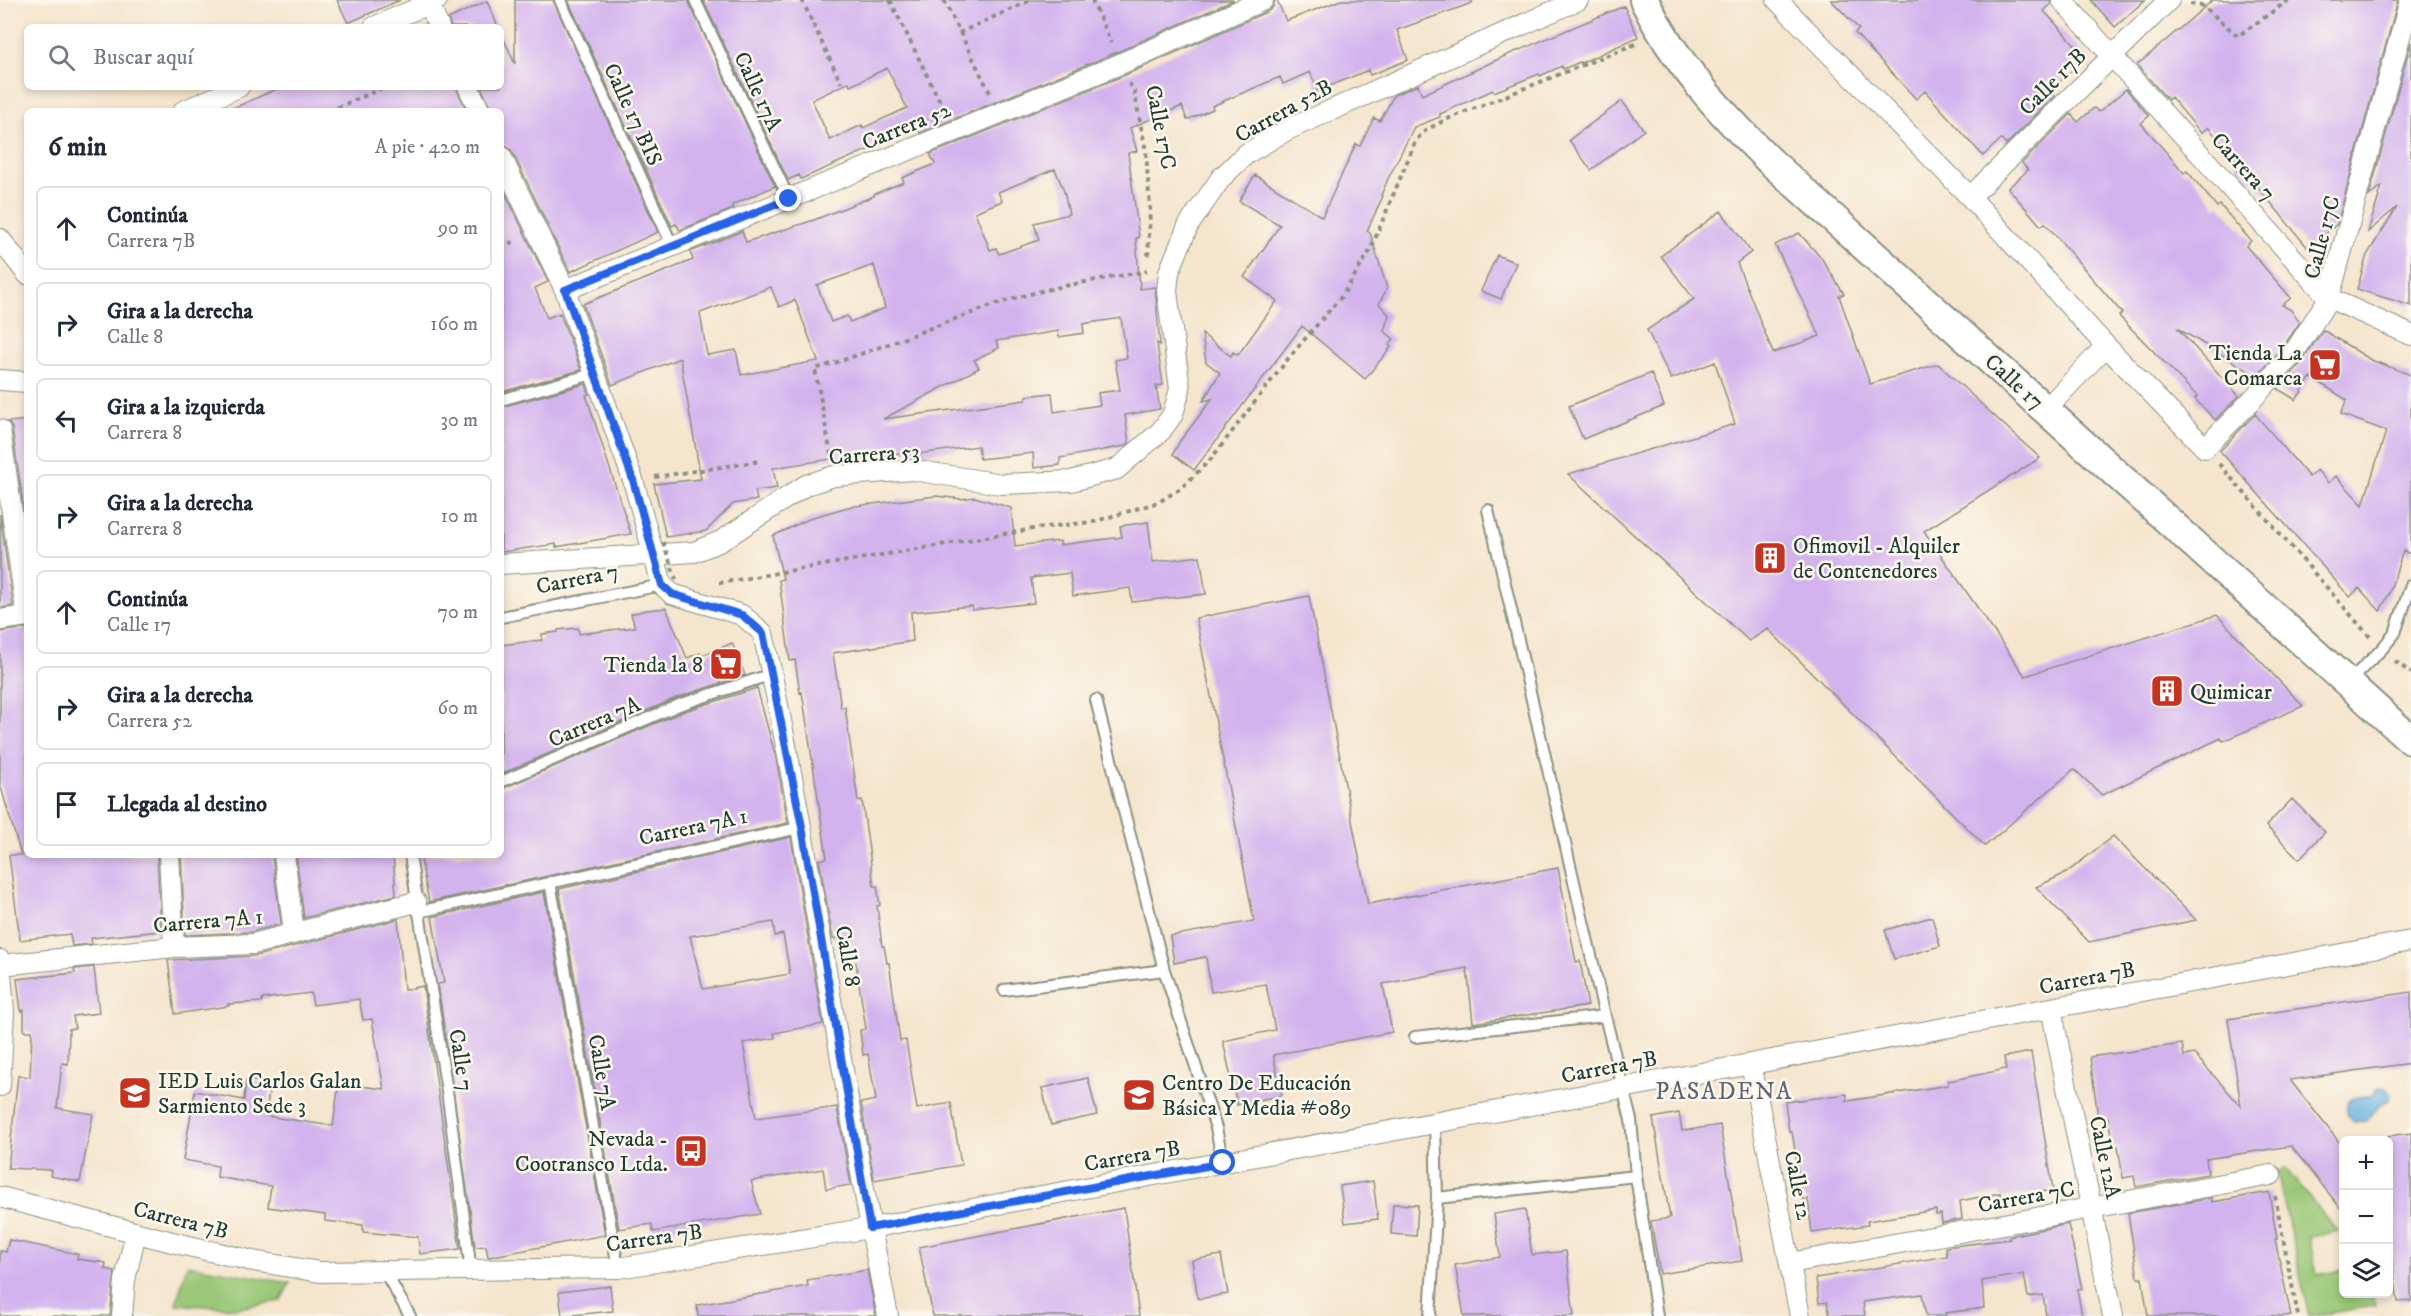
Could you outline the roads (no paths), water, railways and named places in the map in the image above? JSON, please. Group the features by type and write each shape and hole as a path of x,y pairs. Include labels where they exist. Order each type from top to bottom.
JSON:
{"main road":[{"name":"Calle 17","path":"1644,1 1660,34 1726,117 1771,162 2411,740"}],"street":[{"name":"Carrera 52","path":"565,290 1120,64 1263,0"},
{"name":"Carrera 52B","path":"1168,272 1188,226 1221,178 1246,154 1287,130 1578,0"},
{"path":"1777,0 1970,197 2106,346 2046,409"},
{"name":"Carrera 7","path":"2062,0 2329,298 2411,335"},
{"name":"Calle 17C","path":"2106,346 2205,448 2293,354 2329,298 2410,0"},
{"path":"381,24 431,1 438,24"},
{"name":"Calle 17B","path":"1970,197 2112,55 2177,1"},
{"path":"190,108 232,90"},
{"path":"470,90 478,108"},
{"path":"504,162 565,290 659,548 669,582"},
{"path":"0,239 24,270"},
{"name":"Carrera 53","path":"504,564 659,548 694,552 721,541 806,485 834,476 914,470 1001,484 1071,481 1117,469 1161,431 1173,414 1180,389 1167,291 1168,272"},
{"path":"0,380 24,382"},
{"path":"0,430 24,595"},
{"name":"Calle 8","path":"669,582 672,594 742,615 763,633 802,827 870,1228 888,1316"},
{"path":"0,620 24,616"},
{"path":"169,858 174,947"},
{"path":"284,858 294,933"},
{"name":"Carrera 7A 1","path":"1,965 174,947 252,944 417,907"},
{"name":"Carrera 7B","path":"0,1197 253,1261 320,1272 618,1268 870,1228 2411,941"},
{"path":"0,960 4,1011 0,1086"},
{"name":"Calle 12A","path":"2051,1008 2113,1316"},
{"name":"Calle 12","path":"1751,1064 1800,1316"},
{"name":"Carrera 7C","path":"1790,1263 2271,1175"},
{"path":"122,1316 125,1280 136,1232"}],"lane":[{"name":"Calle 17 BIS","path":"560,0 672,245"},
{"name":"Calle 17A","path":"694,0 789,199"},
{"path":"504,399 596,373"},
{"path":"1488,510 1631,1120 1636,1176 1657,1316"},
{"name":"Carrera 7","path":"504,616 669,582"},
{"path":"2347,683 2395,633 2411,585"},
{"name":"Carrera 7A","path":"504,781 680,705 772,674"},
{"path":"1096,700 1164,970 1216,1128 1223,1163"},
{"name":"Carrera 7A 1","path":"417,907 550,882 802,827"},
{"name":"Calle 7","path":"410,858 448,1098 471,1271"},
{"name":"Calle 7A","path":"550,882 618,1268"},
{"path":"1004,990 1164,970"},
{"path":"1415,1037 1605,1016"},
{"path":"1430,1316 1437,1198 1435,1123"},
{"path":"1437,1198 1636,1176"},
{"path":"385,1272 410,1316"}],"water":[{"path":"2382,1087 2391,1092 2390,1100 2380,1104 2367,1121 2353,1122 2347,1113 2350,1100 2374,1095 2376,1089"}],"place":[{"name":"Tienda La Comarca","path":"2325,365"},
{"name":"Ofimovil - Alquiler de Contenedores","path":"1770,558"},
{"name":"Tienda la 8","path":"726,664"},
{"name":"Quimicar","path":"2167,691"},
{"name":"IED Luis Carlos Galan Sarmiento Sede 3","path":"135,1093"},
{"name":"Centro De Educación Básica Y Media #089","path":"1139,1095"},
{"name":"Nevada - Cootransco Ltda.","path":"691,1151"}],"district":[{"name":"PASADENA","path":"1724,1091"}]}
